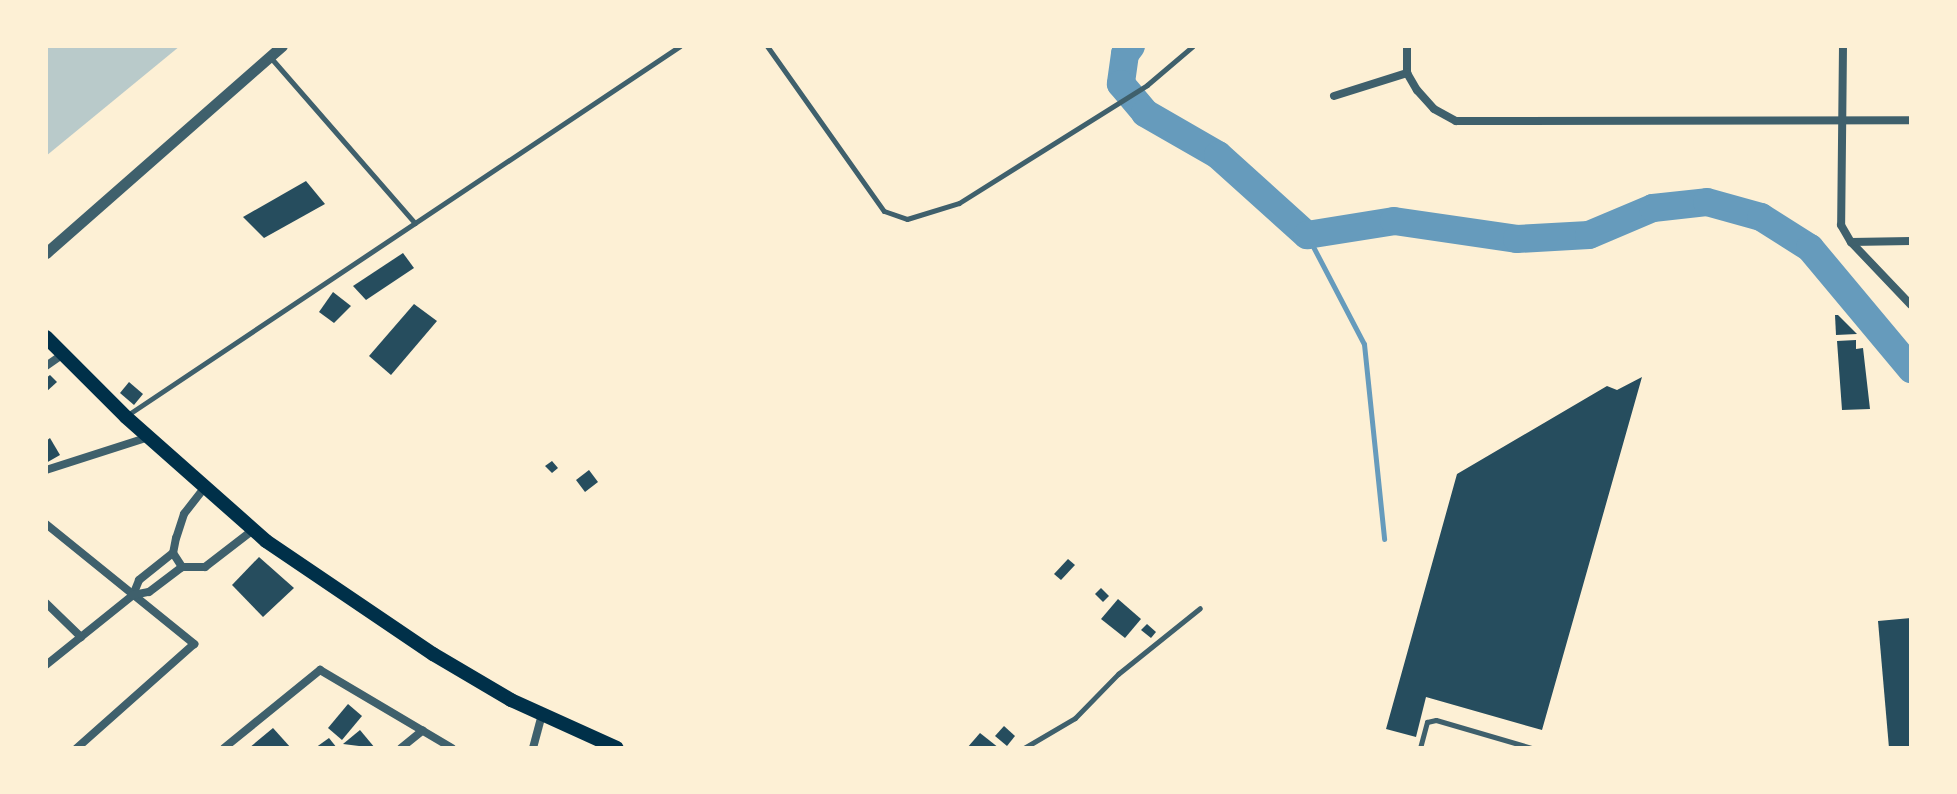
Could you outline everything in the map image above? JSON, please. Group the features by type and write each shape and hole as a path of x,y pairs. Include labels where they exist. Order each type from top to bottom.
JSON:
{"main road":[{"path":"46,337 126,417 253,530 383,622 542,715 617,748"}],"street":[{"path":"46,247 282,46"},
{"path":"1407,46 1407,73 1434,109 1456,121 1911,120"},
{"path":"1843,46 1841,225 1851,242 1911,305"},
{"path":"1334,96 1407,73"},
{"path":"46,253 64,234"},
{"path":"1851,242 1911,241"},
{"path":"46,366 63,354"},
{"path":"46,470 149,437"},
{"path":"133,595 139,580 173,553 184,514 205,487"},
{"path":"46,524 194,644 77,748"},
{"path":"46,665 133,595 149,592 182,567 205,567 253,530"},
{"path":"173,553 182,567"},
{"path":"46,603 81,637"},
{"path":"224,748 320,670 452,748"},
{"path":"533,748 542,715"},
{"path":"401,748 423,730"}],"lane":[{"path":"126,417 680,46"},
{"path":"767,46 884,211 907,219 959,203 1147,85 1193,46"},
{"path":"270,56 415,223"},
{"path":"1024,748 1075,718 1118,674 1200,608"},
{"path":"1420,748 1427,722 1436,720 1532,748"}],"shaded area":[{"path":"46,46 180,46 46,156"}],"building":[{"path":"306,181 325,204 264,238 243,217"},
{"path":"403,253 414,268 366,300 353,286"},
{"path":"333,292 351,306 334,323 319,312"},
{"path":"414,304 437,321 391,375 369,356"},
{"path":"1835,315 1838,315 1857,334 1836,335"},
{"path":"1856,340 1856,349 1863,348 1870,409 1842,410 1837,341"},
{"path":"50,375 57,382 46,392 46,378"},
{"path":"1642,377 1542,730 1426,697 1416,737 1386,729 1457,474 1607,386 1617,390"},
{"path":"129,382 143,394 134,405 120,393"},
{"path":"50,438 60,455 46,463 46,441"},
{"path":"552,461 558,468 552,473 545,466"},
{"path":"589,470 598,482 585,492 576,480"},
{"path":"259,557 294,588 263,617 232,585"},
{"path":"1068,559 1075,565 1061,580 1054,574"},
{"path":"1101,588 1109,596 1103,602 1095,594"},
{"path":"1118,599 1141,619 1125,638 1101,619"},
{"path":"1911,618 1911,748 1889,748 1878,621"},
{"path":"1147,624 1156,632 1151,638 1141,630"},
{"path":"348,704 362,716 342,740 328,728"},
{"path":"1004,726 1015,736 1007,746 995,736"},
{"path":"273,728 291,748 249,748"},
{"path":"360,730 375,748 343,744"},
{"path":"980,733 999,748 967,748"},
{"path":"329,738 337,748 315,748"}],"waterway":[{"path":"1131,46 1125,54 1121,84 1145,113 1218,155 1307,235 1394,221 1517,239 1589,235 1653,208 1707,202 1761,217 1810,248 1911,369"},
{"path":"1307,235 1364,344 1384,539"}]}
